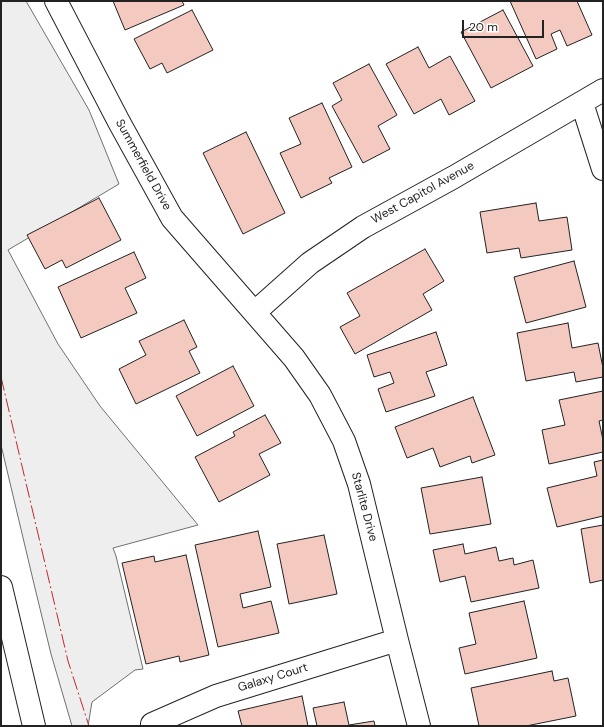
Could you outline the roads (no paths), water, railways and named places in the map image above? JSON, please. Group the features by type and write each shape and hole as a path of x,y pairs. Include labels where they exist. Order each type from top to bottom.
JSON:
{"main road":[{"name":"Summerfield Drive","path":"56,1 119,122 172,218 255,312"},
{"name":"West Capitol Avenue","path":"255,312 310,263 363,227 454,177 603,90"},
{"path":"582,103 603,169"},
{"name":"Starlite Drive","path":"255,312 294,358 320,395 344,441 360,484 419,726"},
{"path":"1,587 34,726"},
{"name":"Galaxy Court","path":"152,724 216,696 397,640"}]}
